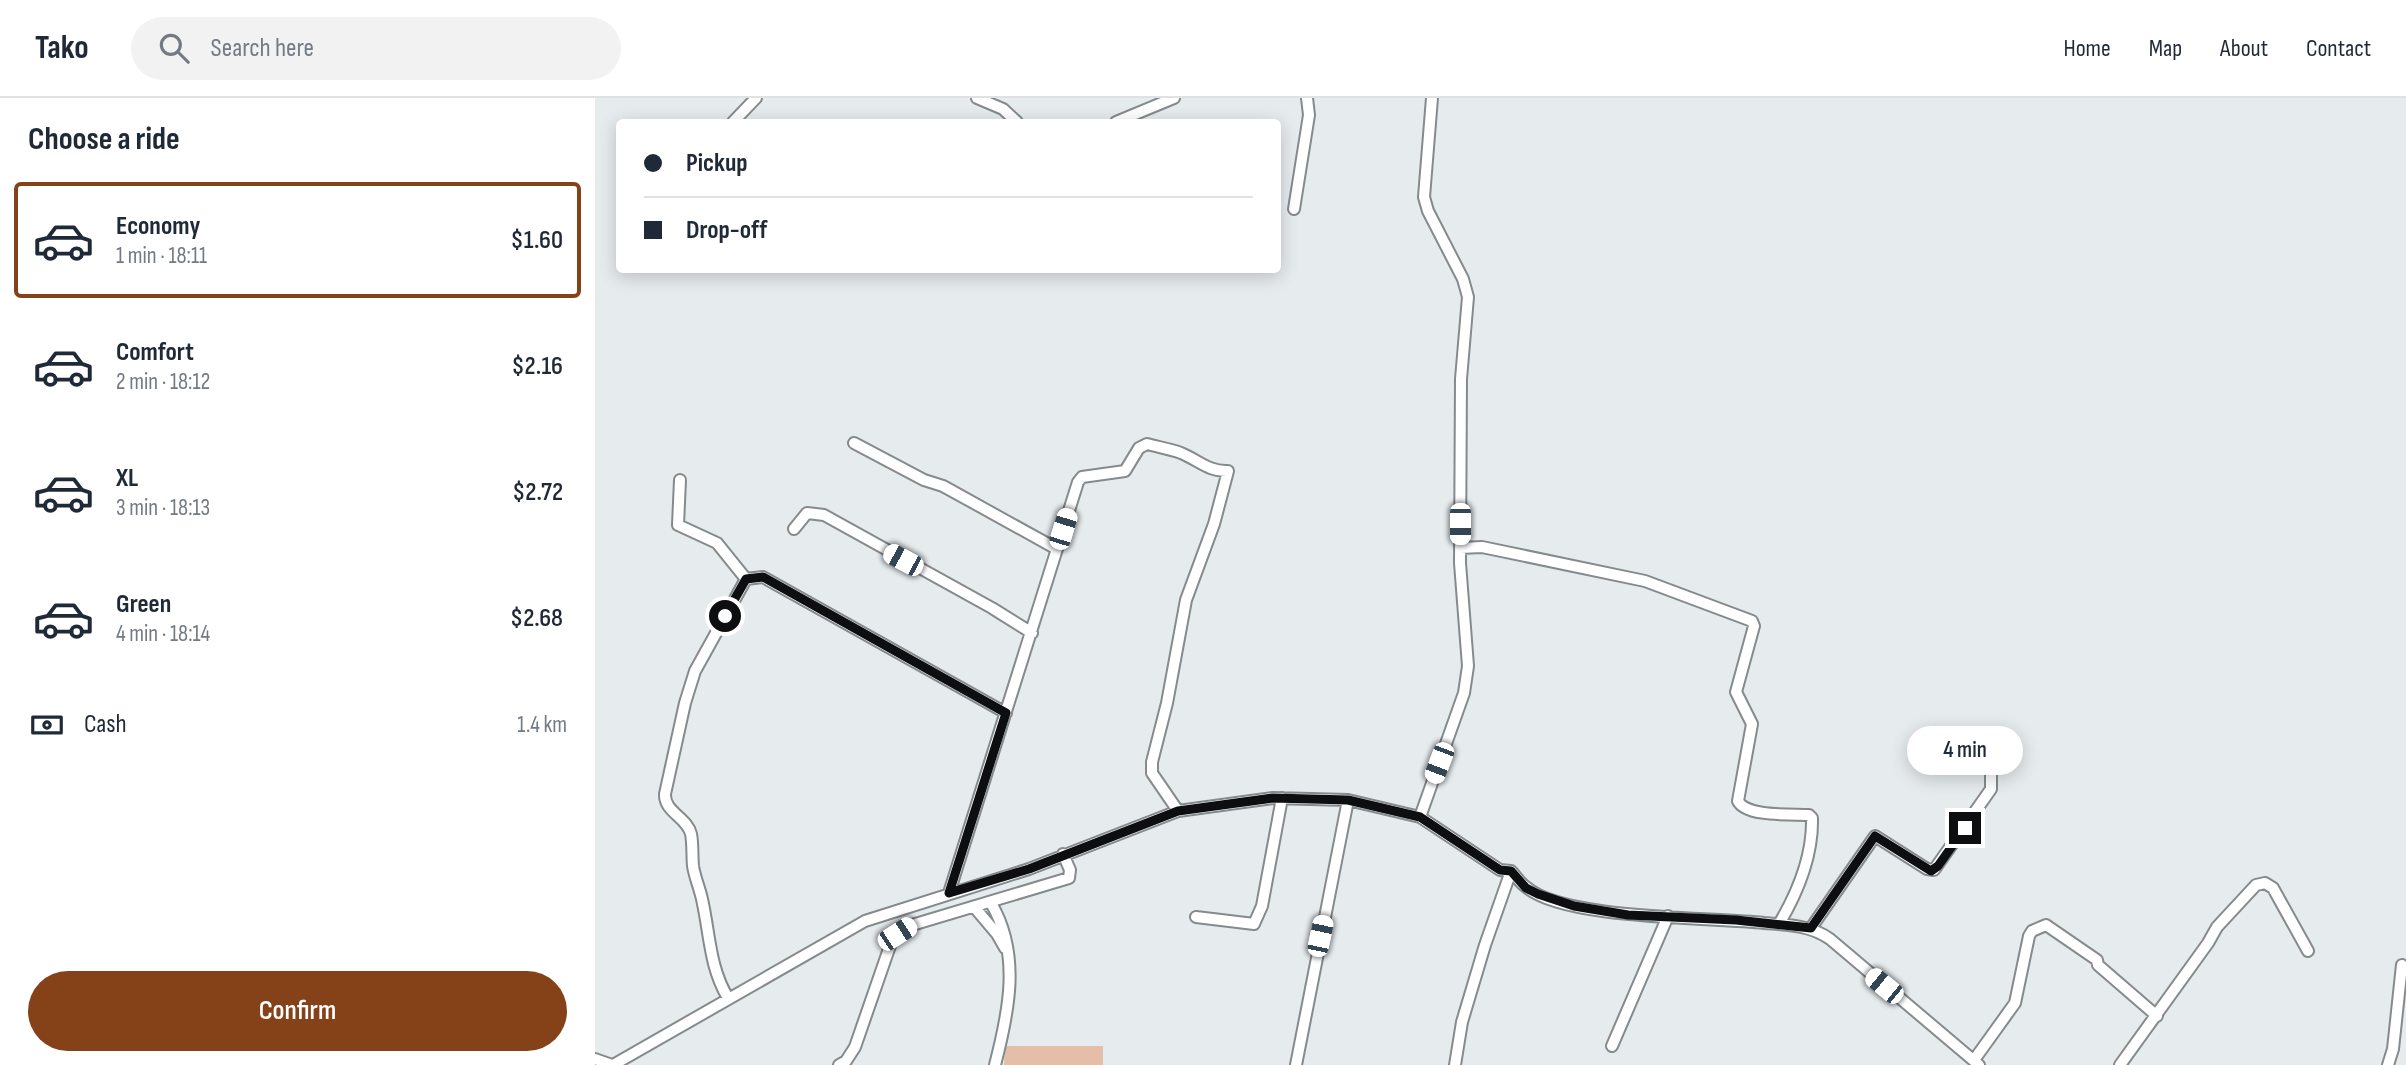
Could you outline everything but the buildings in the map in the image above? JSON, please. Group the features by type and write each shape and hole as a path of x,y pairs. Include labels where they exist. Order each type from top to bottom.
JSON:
{"street":[{"path":"736,119 756,98"},
{"path":"977,98 1003,109 1014,119"},
{"path":"1127,119 1174,98"},
{"path":"1294,209 1309,115 1307,98"},
{"path":"1420,817 1464,693 1468,666 1460,548 1461,379 1468,297 1463,279 1428,211 1424,197 1432,98"},
{"path":"854,443 924,480 943,486 1057,549"},
{"path":"949,893 1075,489 1081,477 1125,471 1142,445 1177,452 1202,463 1214,472 1228,471 1215,524 1186,600 1167,703 1151,762 1153,773 1178,811"},
{"path":"680,480 678,524 717,543 746,579"},
{"path":"794,529 807,513 824,515 1032,633"},
{"path":"1460,548 1482,547 1645,581 1752,621 1754,626 1736,692 1752,724 1738,801 1741,807 1750,811 1809,814 1812,818 1811,836 1800,884 1779,924"},
{"path":"746,579 763,577 1006,713"},
{"path":"727,998 719,983 707,939 703,902 693,867 691,835 684,822 667,805 665,794 685,703 695,671 746,579"},
{"path":"1811,928 1875,836 1927,869 1934,870 1991,789 1991,769"},
{"path":"1196,917 1254,924 1262,906 1282,797"},
{"path":"595,1059 613,1065 865,921 1029,869 1178,811 1228,802 1282,797 1348,800 1420,817 1500,870 1511,871 1526,888 1552,901 1628,915 1811,928 1830,939 1976,1063 2015,1003 2029,936 2032,931 2046,925 2097,960 2098,965 2157,1016"},
{"path":"1296,1065 1348,800"},
{"path":"839,1065 846,1061 855,1047 891,943 897,934 912,925 1069,878 1070,870 1063,854"},
{"path":"1455,1065 1462,1023 1492,920 1511,871"},
{"path":"2120,1065 2217,927 2256,885 2265,883 2273,888 2308,951"},
{"path":"991,903 1004,926 1010,988 1004,1031 995,1065"},
{"path":"975,908 997,934 1009,957"},
{"path":"1612,1046 1668,916"},
{"path":"2388,1065 2393,1049 2402,965"}],"shaded area":[{"path":"1005,1046 1103,1046 1103,1065 1004,1065"}],"route":[{"path":"725,616 742,583 750,576 763,577 941,674 1006,713 949,893 1029,869 1178,811 1228,802 1317,797 1348,800 1420,817 1500,870 1511,871 1526,888 1552,901 1628,915 1736,920 1811,928 1875,836 1931,871 1938,866 1965,828"}]}
